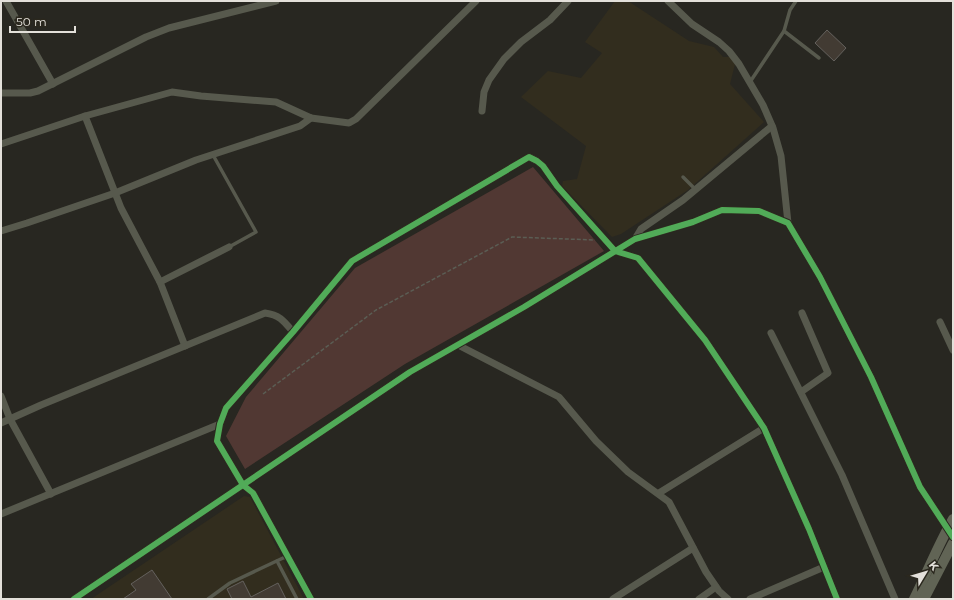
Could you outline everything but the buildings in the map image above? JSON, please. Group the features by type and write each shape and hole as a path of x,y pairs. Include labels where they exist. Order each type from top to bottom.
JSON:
{"street":[{"path":"6,1 54,84"},
{"path":"1,93 30,93 38,91 146,37 169,28 276,1"},
{"path":"1,144 85,116 172,92 201,96 276,102 311,118 349,123 356,119 476,1"},
{"path":"482,111 484,92 489,80 504,58 521,42 550,20 568,1"},
{"path":"668,1 692,24 719,42 729,52 750,82 763,105 772,126 781,156 788,223 820,277 872,377 920,487 950,533"},
{"path":"85,116 115,193 137,241 160,282 185,346"},
{"path":"1,231 115,193 196,160 300,126 311,118"},
{"path":"635,239 641,229 696,190 772,126"},
{"path":"311,599 253,493 243,485 217,441 220,424 226,408 293,332 352,261 529,157 543,166 558,186 615,251 638,258 705,340 764,428 837,599"},
{"path":"74,599 410,372 524,307 635,239 693,222 722,210 759,211 788,223"},
{"path":"160,282 229,247"},
{"path":"1,423 40,404 265,313 274,314 282,319 293,332"},
{"path":"802,313 828,373 802,392"},
{"path":"940,322 953,350"},
{"path":"771,333 802,392 842,475 895,599"},
{"path":"458,345 559,397 596,441 628,472 669,502 706,572 716,587 728,599"},
{"path":"1,396 10,419 51,494"},
{"path":"1,514 220,424"},
{"path":"659,494 764,428"},
{"path":"914,599 950,533 953,519"},
{"path":"924,599 953,543"},
{"path":"613,599 693,548"},
{"path":"750,599 824,567"},
{"path":"699,599 716,587"}],"lane":[{"path":"750,82 784,31 790,10 796,1"},
{"path":"784,31 819,58"},
{"path":"213,155 256,232 229,247"},
{"path":"683,177 696,190"},
{"path":"208,599 230,583 288,557"},
{"path":"277,561 297,599"}],"path":[{"path":"263,394 376,310 512,237 595,240"}],"shaded area":[{"path":"615,1 628,1 689,41 714,47 723,57 730,57 735,64 730,84 764,122 688,190 621,234 612,237 562,186 563,181 577,179 586,146 521,97 548,71 581,78 602,53 585,42"},
{"path":"533,167 604,251 405,364 245,469 226,436 246,397 355,268"},
{"path":"244,496 250,497 304,599 91,599"}],"cycle path":[{"path":"311,599 253,493 243,485 217,441 220,424 226,408 293,332 352,261 529,157 543,166 557,186 615,251 638,258 705,340 764,428 809,529 837,599"},
{"path":"74,599 410,372 524,307 635,239 693,222 722,210 759,211 788,223 820,277 871,377 920,487 953,537"}]}
